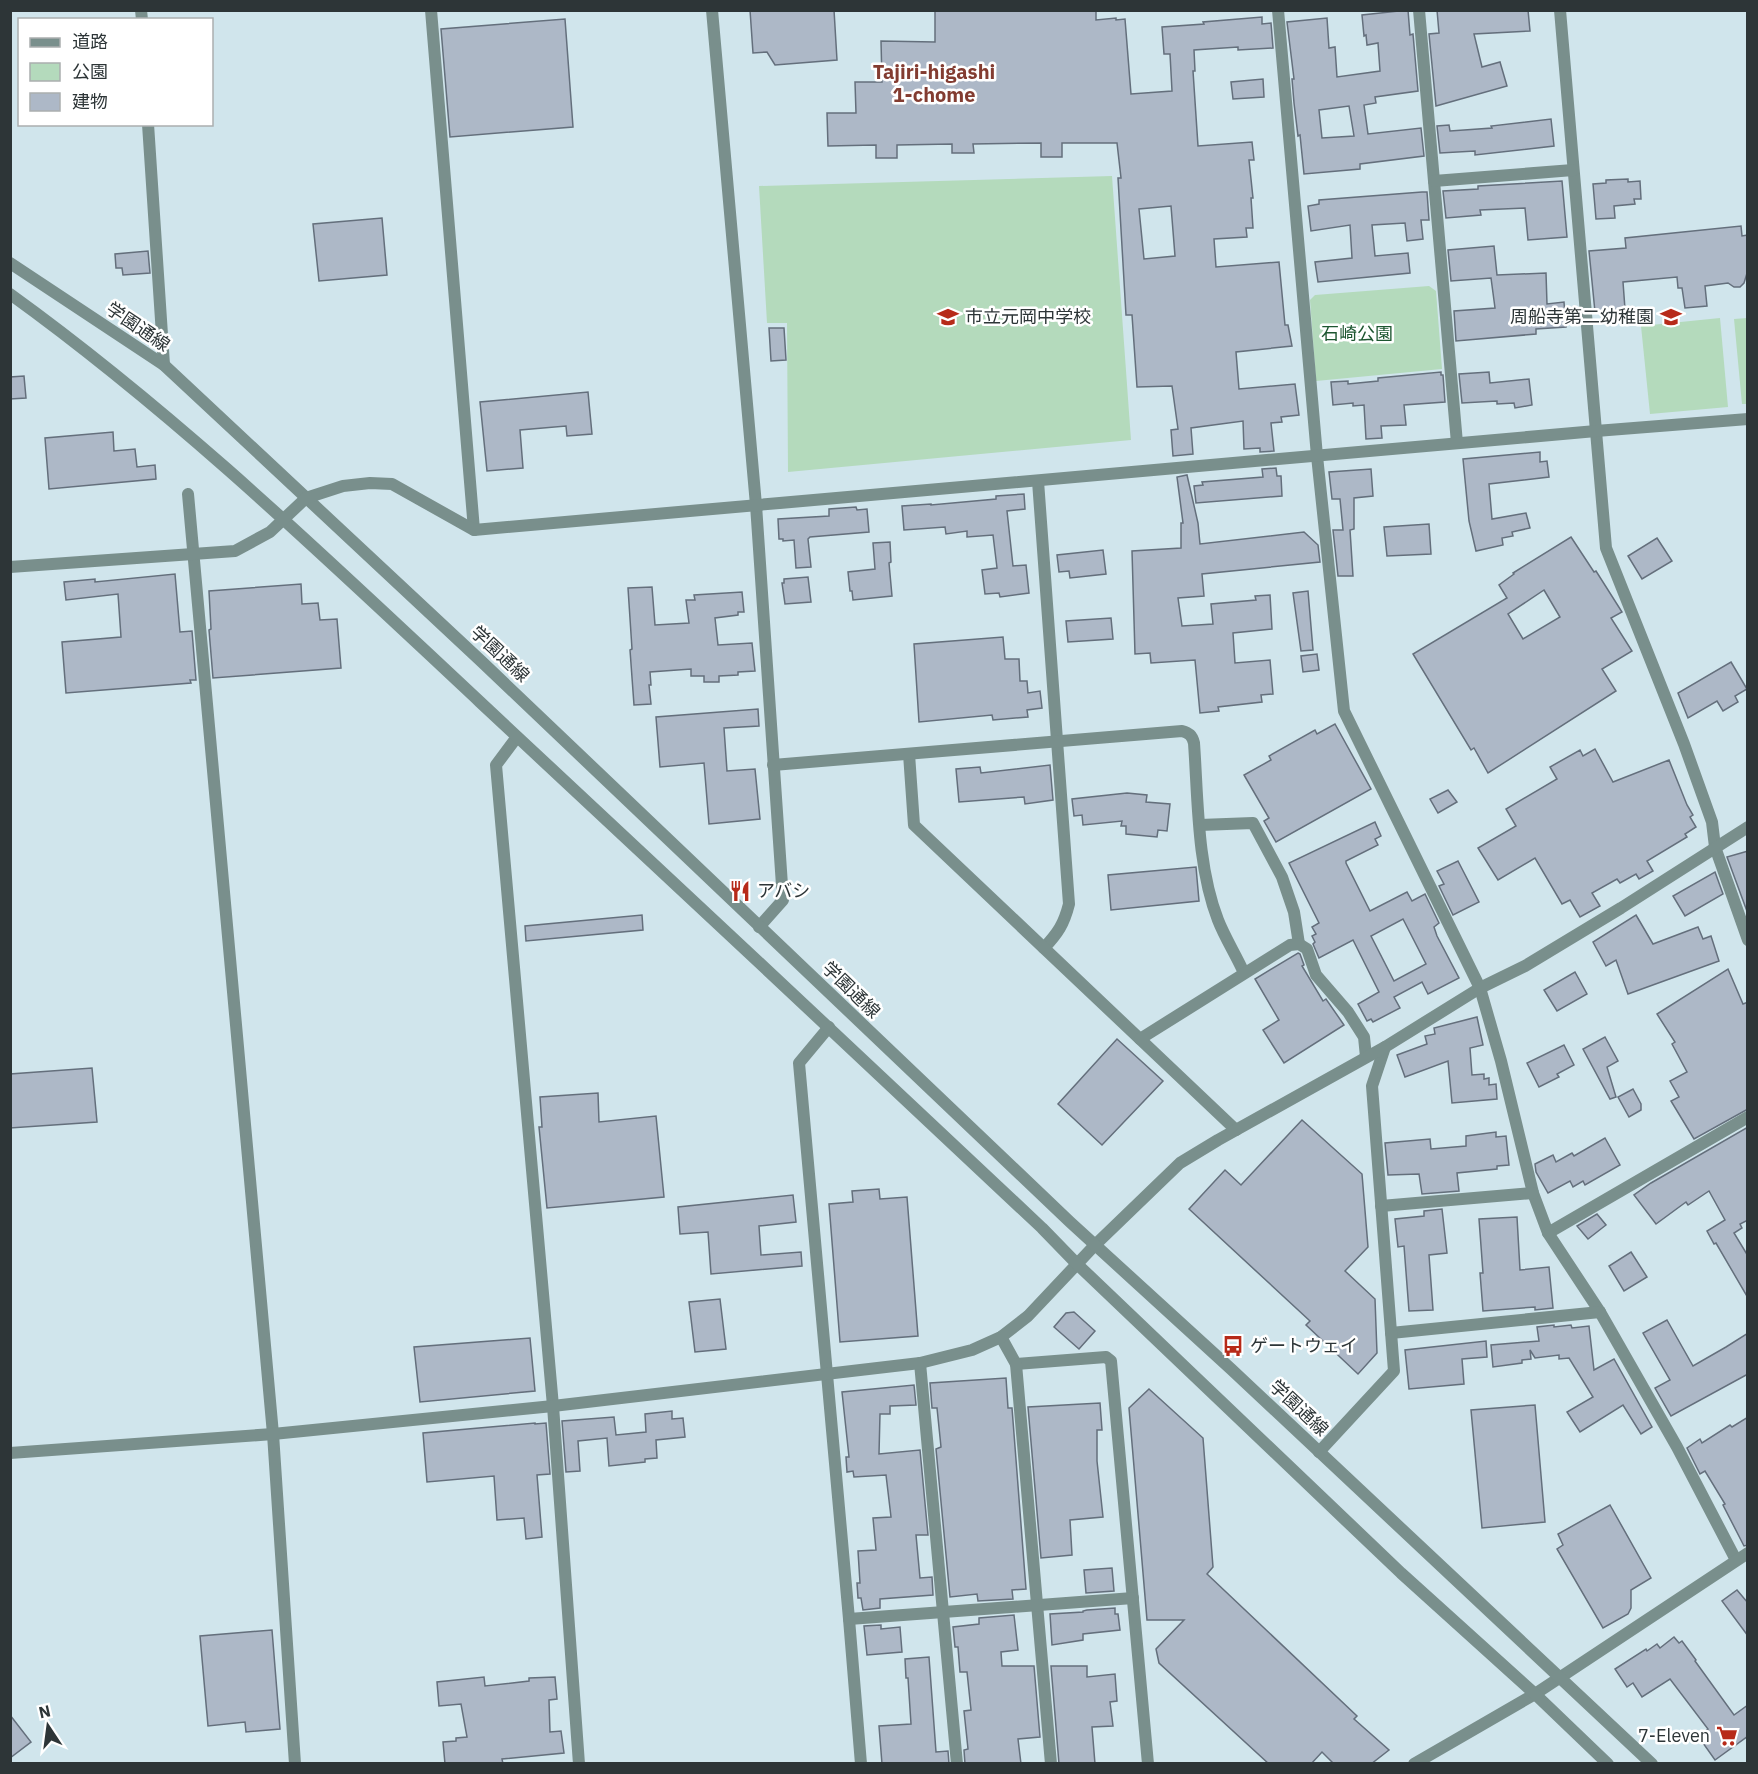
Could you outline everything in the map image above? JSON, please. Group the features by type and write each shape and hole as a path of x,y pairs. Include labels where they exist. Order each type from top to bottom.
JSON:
{"street":[{"path":"431,10 474,530"},
{"path":"712,10 756,505 783,900 759,927"},
{"path":"1278,10 1317,456 1344,711 1480,988 1501,1061 1533,1192 1548,1233 1600,1312 1677,1447 1736,1560"},
{"path":"1419,10 1457,443"},
{"path":"1560,10 1606,548 1684,744 1712,822 1715,847 1748,940"},
{"path":"148,126 164,366"},
{"path":"1434,181 1574,170"},
{"name":"学園通線","path":"10,262 164,366 481,661 1095,1245 1652,1764"},
{"path":"10,294 74,340 284,519 1025,1212 1401,1573 1608,1764"},
{"path":"10,567 235,551 270,532 306,498 343,486 370,483 392,484 474,530 1596,430 1748,419"},
{"path":"1038,480 1069,904 1065,920 1044,948"},
{"path":"188,494 273,1434 295,1764"},
{"path":"773,765 1182,730 1188,732 1194,743 1202,860 1218,920 1244,973"},
{"path":"517,736 496,765 553,1406 579,1764"},
{"path":"909,754 914,825 1236,1130"},
{"path":"1200,825 1253,823 1282,877 1294,912 1299,944"},
{"path":"10,1453 273,1434 553,1406 920,1363 972,1350 1001,1337 1028,1316 1095,1245 1180,1163 1385,1047 1480,988 1525,966 1748,827"},
{"path":"1140,1039 1290,945 1299,944 1307,949 1316,975 1348,1012 1364,1037 1366,1057"},
{"path":"828,1027 799,1063 861,1764"},
{"path":"1319,1452 1394,1371 1372,1086 1385,1047"},
{"path":"1548,1233 1748,1117"},
{"path":"1381,1206 1533,1192"},
{"path":"1391,1333 1600,1312"},
{"path":"1001,1337 1016,1364 1051,1764"},
{"path":"1016,1364 1106,1357 1110,1361 1148,1764"},
{"path":"920,1363 957,1764"},
{"path":"1414,1764 1534,1694 1748,1553"},
{"path":"849,1619 1133,1598"}],"green space":[{"path":"1112,176 1131,440 788,472 787,323 767,323 759,186"},
{"name":"石崎公園","path":"1429,286 1436,291 1442,369 1316,381 1310,300 1315,295"},
{"path":"1720,318 1728,407 1650,414 1641,326"},
{"path":"1747,318 1747,404 1742,404 1734,319"}],"building":[{"path":"750,10 834,10 837,60 775,65 767,52 753,53"},
{"path":"935,10 1096,10 1096,20 1125,19 1131,94 1172,91 1170,54 1164,54 1162,27 1262,17 1262,24 1271,23 1273,48 1238,50 1238,47 1194,50 1195,71 1193,71 1198,146 1252,142 1254,160 1249,160 1253,228 1246,228 1247,237 1214,239 1216,267 1279,262 1285,325 1288,325 1292,346 1236,352 1239,389 1295,384 1299,415 1281,417 1282,422 1271,423 1274,451 1260,452 1260,448 1244,449 1243,421 1191,428 1193,454 1173,456 1171,430 1178,429 1172,386 1137,387 1132,315 1126,315 1118,178 1121,178 1117,143 1062,143 1062,157 1041,157 1041,143 973,144 974,153 952,153 952,144 897,145 897,158 876,158 876,145 828,146 827,113 856,113 855,82 882,82 881,41 935,42","holes":["1171,206 1175,256 1144,259 1139,209"]},
{"path":"1408,10 1410,35 1413,34 1418,91 1375,97 1376,103 1364,105 1368,134 1421,128 1424,156 1360,164 1360,169 1304,174 1294,103 1292,79 1294,79 1287,22 1327,18 1329,48 1335,47 1337,77 1380,71 1378,43 1367,45 1362,15","holes":["1349,106 1354,136 1322,138 1319,110"]},
{"path":"1437,10 1528,10 1530,31 1474,34 1482,67 1500,62 1507,86 1436,106 1429,34 1439,33"},
{"path":"565,19 573,127 450,137 441,29"},
{"path":"1263,79 1264,97 1233,99 1231,82"},
{"path":"1551,119 1554,146 1475,155 1475,151 1440,153 1437,126 1449,125 1450,131 1492,128 1491,126"},
{"path":"1628,179 1628,182 1640,181 1641,199 1634,199 1635,204 1614,206 1615,218 1596,219 1593,184 1606,183 1606,180"},
{"path":"1562,181 1567,237 1528,240 1525,208 1480,210 1481,215 1446,218 1443,191 1478,189 1478,186"},
{"path":"1427,192 1429,220 1421,220 1423,239 1407,241 1405,223 1372,225 1375,256 1408,253 1410,273 1318,282 1315,262 1352,258 1350,225 1311,231 1308,206 1319,204 1319,200"},
{"path":"382,218 387,275 319,281 313,224"},
{"path":"1741,226 1742,236 1748,235 1748,270 1744,283 1740,287 1734,287 1728,283 1705,286 1707,306 1685,308 1682,288 1678,288 1677,277 1623,282 1625,309 1595,312 1589,251 1626,248 1625,238"},
{"path":"1494,246 1497,275 1546,273 1547,304 1564,302 1566,327 1536,329 1536,334 1456,341 1454,311 1495,308 1491,278 1451,281 1448,250"},
{"path":"148,251 150,273 123,275 122,268 116,268 115,254"},
{"path":"769,328 784,328 786,360 771,361"},
{"path":"1441,372 1445,402 1404,405 1406,425 1381,426 1382,438 1366,439 1364,405 1353,406 1353,403 1333,405 1331,382 1348,381 1348,384 1378,381 1378,378"},
{"path":"1489,372 1490,383 1529,379 1532,405 1515,408 1514,403 1497,404 1497,401 1462,403 1459,374"},
{"path":"24,376 26,398 10,399 10,377"},
{"path":"588,392 592,434 567,436 566,426 520,430 523,468 487,471 480,402"},
{"path":"113,432 114,451 135,449 137,467 155,465 156,479 49,489 45,438"},
{"path":"1540,452 1540,462 1547,461 1549,477 1489,484 1492,519 1526,513 1530,528 1512,532 1513,536 1502,538 1503,545 1476,551 1469,521 1463,459"},
{"path":"1276,468 1277,476 1281,476 1282,496 1196,503 1194,486 1203,485 1202,482 1263,477 1262,469"},
{"path":"1371,469 1373,496 1354,498 1354,529 1350,530 1353,576 1338,576 1333,530 1343,530 1340,499 1332,499 1329,472"},
{"path":"1187,475 1198,523 1200,544 1304,532 1318,545 1320,562 1202,574 1204,596 1178,598 1182,626 1213,624 1211,604 1256,600 1255,596 1270,595 1272,629 1233,633 1235,663 1270,660 1273,694 1261,695 1262,702 1218,707 1219,711 1200,713 1195,660 1151,663 1150,653 1135,654 1132,551 1181,548 1181,523 1183,523 1177,477"},
{"path":"1024,494 1025,509 1007,511 1013,566 1026,565 1029,593 1000,597 999,593 985,594 982,570 997,568 993,535 967,537 967,531 946,534 945,527 904,530 902,506 996,499 996,496"},
{"path":"856,507 857,510 867,509 869,532 810,537 808,539 811,567 796,568 794,540 779,539 778,519 829,516 829,509"},
{"path":"1429,524 1431,554 1387,556 1384,527"},
{"path":"1571,537 1622,612 1611,618 1632,651 1602,669 1616,691 1488,773 1474,748 1471,750 1413,654 1507,598 1499,585 1513,573","holes":["1544,590 1560,617 1523,639 1508,614"]},
{"path":"1657,538 1672,561 1642,579 1628,556"},
{"path":"890,542 892,596 853,600 848,572 875,569 873,543"},
{"path":"1103,550 1106,574 1070,578 1069,571 1059,572 1057,555"},
{"path":"175,574 180,632 192,631 196,680 190,680 191,683 66,693 62,642 121,637 118,594 66,600 64,582 95,579 95,582"},
{"path":"808,577 811,602 785,604 782,583 784,579"},
{"path":"301,584 302,604 318,603 320,620 337,619 341,668 213,678 209,591"},
{"path":"652,587 655,625 689,623 686,600 695,600 694,595 742,592 744,612 715,618 718,645 752,643 755,671 719,676 719,682 704,682 704,676 691,676 691,669 650,672 651,704 634,705 628,588"},
{"path":"1308,591 1313,650 1301,651 1293,593"},
{"path":"1111,618 1113,639 1068,642 1066,621"},
{"path":"1003,637 1005,659 1019,659 1020,681 1027,681 1028,693 1040,691 1042,708 1027,710 1028,717 993,720 992,715 919,722 914,644"},
{"path":"1317,654 1319,670 1303,672 1301,656"},
{"path":"1731,662 1747,689 1735,696 1738,702 1723,711 1717,701 1688,718 1678,693"},
{"path":"758,709 759,726 724,728 727,771 755,769 760,819 709,824 704,763 660,767 656,717"},
{"path":"1335,724 1371,789 1276,842 1264,821 1269,818 1244,775 1271,760 1269,756 1315,730 1317,734"},
{"path":"1595,749 1613,782 1669,760 1693,815 1690,817 1696,827 1685,834 1687,837 1647,861 1653,871 1639,879 1636,874 1620,883 1617,879 1592,893 1600,906 1580,917 1570,900 1562,904 1535,858 1498,880 1478,848 1516,826 1506,809 1557,779 1550,767 1580,750 1583,756"},
{"path":"1050,765 1053,800 1025,804 1024,797 959,802 956,769 980,767 981,773"},
{"path":"1448,790 1457,802 1438,813 1430,799"},
{"path":"1127,793 1147,795 1146,802 1170,804 1167,831 1158,830 1157,837 1126,834 1126,826 1121,826 1122,821 1083,825 1082,815 1074,816 1072,799"},
{"path":"1375,822 1381,836 1375,839 1378,845 1346,861 1370,911 1407,892 1412,901 1425,894 1439,923 1434,927 1437,936 1459,978 1428,994 1422,982 1394,997 1400,1008 1373,1022 1371,1019 1367,1021 1358,1004 1379,992 1353,940 1319,958 1313,944 1315,942 1312,936 1316,934 1312,927 1319,923 1289,863","holes":["1403,919 1426,964 1394,981 1371,936"]},
{"path":"1748,851 1748,914 1727,857"},
{"path":"1458,861 1479,902 1453,915 1439,886 1444,884 1437,871"},
{"path":"1196,867 1199,901 1111,910 1108,875"},
{"path":"1715,872 1723,894 1685,916 1673,896"},
{"path":"642,915 643,930 526,941 525,926"},
{"path":"1636,915 1653,944 1698,927 1703,939 1711,936 1719,961 1628,994 1616,960 1606,966 1593,942"},
{"path":"1298,953 1304,965 1302,966 1323,1001 1326,999 1344,1025 1284,1063 1263,1030 1279,1020 1255,979"},
{"path":"1728,969 1743,1004 1748,1002 1748,1109 1694,1139 1671,1101 1679,1097 1670,1081 1687,1072 1672,1044 1675,1042 1657,1014"},
{"path":"1575,972 1587,994 1557,1011 1544,990"},
{"path":"1477,1017 1483,1045 1470,1048 1472,1075 1484,1074 1484,1079 1489,1078 1489,1085 1496,1084 1497,1099 1452,1103 1448,1061 1405,1077 1397,1055 1427,1044 1425,1036 1435,1034 1434,1028"},
{"path":"1605,1037 1618,1061 1607,1067 1616,1097 1610,1099 1583,1049"},
{"path":"1117,1039 1163,1081 1102,1145 1058,1104"},
{"path":"1564,1045 1574,1065 1557,1074 1559,1077 1539,1087 1527,1063"},
{"path":"92,1068 97,1122 10,1128 10,1074"},
{"path":"1633,1089 1641,1104 1641,1110 1629,1117 1618,1097"},
{"path":"598,1093 599,1122 656,1116 664,1197 547,1208 539,1127 542,1127 540,1097"},
{"path":"1302,1120 1362,1174 1368,1247 1345,1271 1375,1299 1377,1353 1358,1374 1306,1325 1310,1321 1189,1209 1225,1170 1241,1185"},
{"path":"1748,1127 1748,1220 1740,1224 1742,1228 1734,1233 1748,1256 1748,1298 1707,1231 1725,1220 1709,1191 1688,1205 1686,1202 1656,1224 1634,1195"},
{"path":"1496,1132 1496,1137 1506,1136 1509,1165 1497,1166 1497,1169 1457,1173 1459,1191 1422,1194 1419,1174 1388,1175 1385,1143 1430,1139 1431,1149 1466,1146 1466,1136"},
{"path":"1605,1138 1620,1165 1585,1185 1583,1181 1573,1187 1570,1181 1548,1193 1536,1172 1535,1164 1553,1155 1556,1162 1572,1153 1574,1156"},
{"path":"879,1189 880,1199 907,1197 918,1336 840,1342 829,1204 853,1202 852,1191"},
{"path":"793,1195 796,1222 759,1226 761,1255 801,1252 802,1266 711,1274 708,1232 680,1234 678,1207"},
{"path":"1442,1209 1447,1253 1429,1255 1433,1310 1409,1311 1404,1246 1398,1247 1395,1219 1424,1216 1424,1211"},
{"path":"1597,1214 1606,1225 1588,1239 1577,1226"},
{"path":"1517,1217 1520,1270 1549,1267 1553,1308 1483,1311 1479,1219"},
{"path":"1631,1252 1647,1277 1624,1291 1609,1266"},
{"path":"720,1299 726,1349 695,1352 689,1302"},
{"path":"1074,1312 1095,1331 1079,1349 1054,1327 1066,1313"},
{"path":"1667,1320 1693,1366 1748,1333 1748,1374 1671,1416 1655,1388 1670,1380 1643,1333"},
{"path":"1554,1325 1554,1327 1571,1325 1572,1328 1589,1326 1594,1370 1614,1359 1652,1427 1641,1434 1623,1405 1580,1432 1567,1412 1593,1397 1569,1358 1559,1359 1559,1355 1535,1358 1530,1350 1531,1359 1522,1360 1522,1363 1493,1367 1491,1345 1539,1341 1537,1327"},
{"path":"530,1338 535,1391 420,1402 414,1347"},
{"path":"1486,1341 1487,1357 1462,1359 1464,1384 1409,1389 1405,1350"},
{"path":"1006,1378 1008,1408 1012,1408 1026,1589 1012,1590 1013,1599 978,1601 977,1594 950,1597 936,1449 941,1447 937,1408 932,1408 930,1383"},
{"path":"914,1385 916,1405 890,1406 890,1414 880,1414 879,1454 920,1450 928,1535 916,1535 920,1578 932,1577 933,1595 880,1599 880,1608 863,1610 861,1598 858,1598 857,1583 860,1583 858,1551 876,1550 873,1518 891,1517 886,1475 854,1477 853,1471 847,1472 846,1457 849,1457 842,1392"},
{"path":"1149,1389 1203,1438 1213,1567 1207,1574 1357,1716 1354,1719 1389,1750 1371,1764 1334,1764 1322,1752 1311,1764 1269,1764 1159,1663 1156,1649 1184,1620 1147,1620 1129,1408"},
{"path":"1100,1403 1102,1430 1097,1430 1097,1461 1103,1517 1070,1520 1072,1555 1041,1558 1028,1407"},
{"path":"1535,1405 1545,1522 1482,1528 1471,1410"},
{"path":"672,1411 672,1419 683,1418 685,1437 656,1440 657,1458 645,1459 645,1462 609,1466 607,1438 578,1441 580,1471 566,1472 562,1421 614,1417 616,1435 646,1432 645,1414"},
{"path":"1748,1417 1748,1545 1744,1546 1723,1505 1725,1504 1705,1471 1700,1474 1687,1448 1700,1439 1702,1443 1730,1425 1732,1427"},
{"path":"546,1423 550,1474 537,1475 542,1537 526,1539 524,1518 497,1520 494,1476 427,1482 423,1433"},
{"path":"1610,1505 1651,1578 1631,1590 1631,1608 1628,1614 1603,1628 1557,1549 1563,1545 1558,1534"},
{"path":"1112,1568 1114,1591 1086,1593 1084,1570"},
{"path":"1737,1590 1748,1603 1748,1636 1722,1601"},
{"path":"1115,1608 1120,1630 1083,1634 1083,1640 1052,1645 1050,1614"},
{"path":"1014,1615 1018,1650 1001,1652 1002,1666 1034,1666 1040,1737 1018,1739 1021,1764 965,1764 964,1750 968,1749 964,1711 971,1710 967,1672 960,1672 958,1647 955,1647 953,1627 979,1624 979,1618"},
{"path":"881,1625 881,1629 900,1627 902,1652 867,1655 864,1626"},
{"path":"272,1630 280,1729 246,1732 245,1722 208,1726 200,1636"},
{"path":"1674,1637 1679,1643 1682,1641 1734,1715 1748,1705 1748,1736 1715,1760 1698,1736 1708,1729 1670,1679 1642,1697 1633,1683 1627,1687 1615,1669 1646,1649 1647,1651 1657,1644 1660,1648"},
{"path":"929,1657 936,1752 948,1751 949,1764 882,1764 879,1726 911,1724 905,1659"},
{"path":"1051,1666 1087,1666 1087,1677 1115,1674 1117,1701 1110,1702 1113,1726 1092,1727 1095,1764 1059,1764"},
{"path":"484,1677 485,1686 529,1681 529,1678 555,1677 557,1699 549,1700 550,1732 561,1731 564,1753 502,1759 503,1764 445,1764 443,1742 467,1737 461,1704 439,1706 437,1682"},
{"path":"10,1715 31,1742 10,1758"}],"place":[{"name":"市立元岡中学校","path":"948,317"},
{"name":"周船寺第二幼稚園","path":"1671,317"},
{"name":"アバシ","path":"740,891"},
{"name":"ゲートウェイ","path":"1233,1346"},
{"name":"7-Eleven","path":"1727,1736"}],"district":[{"name":"Tajiri-higashi 1-chome","path":"934,84"}]}
